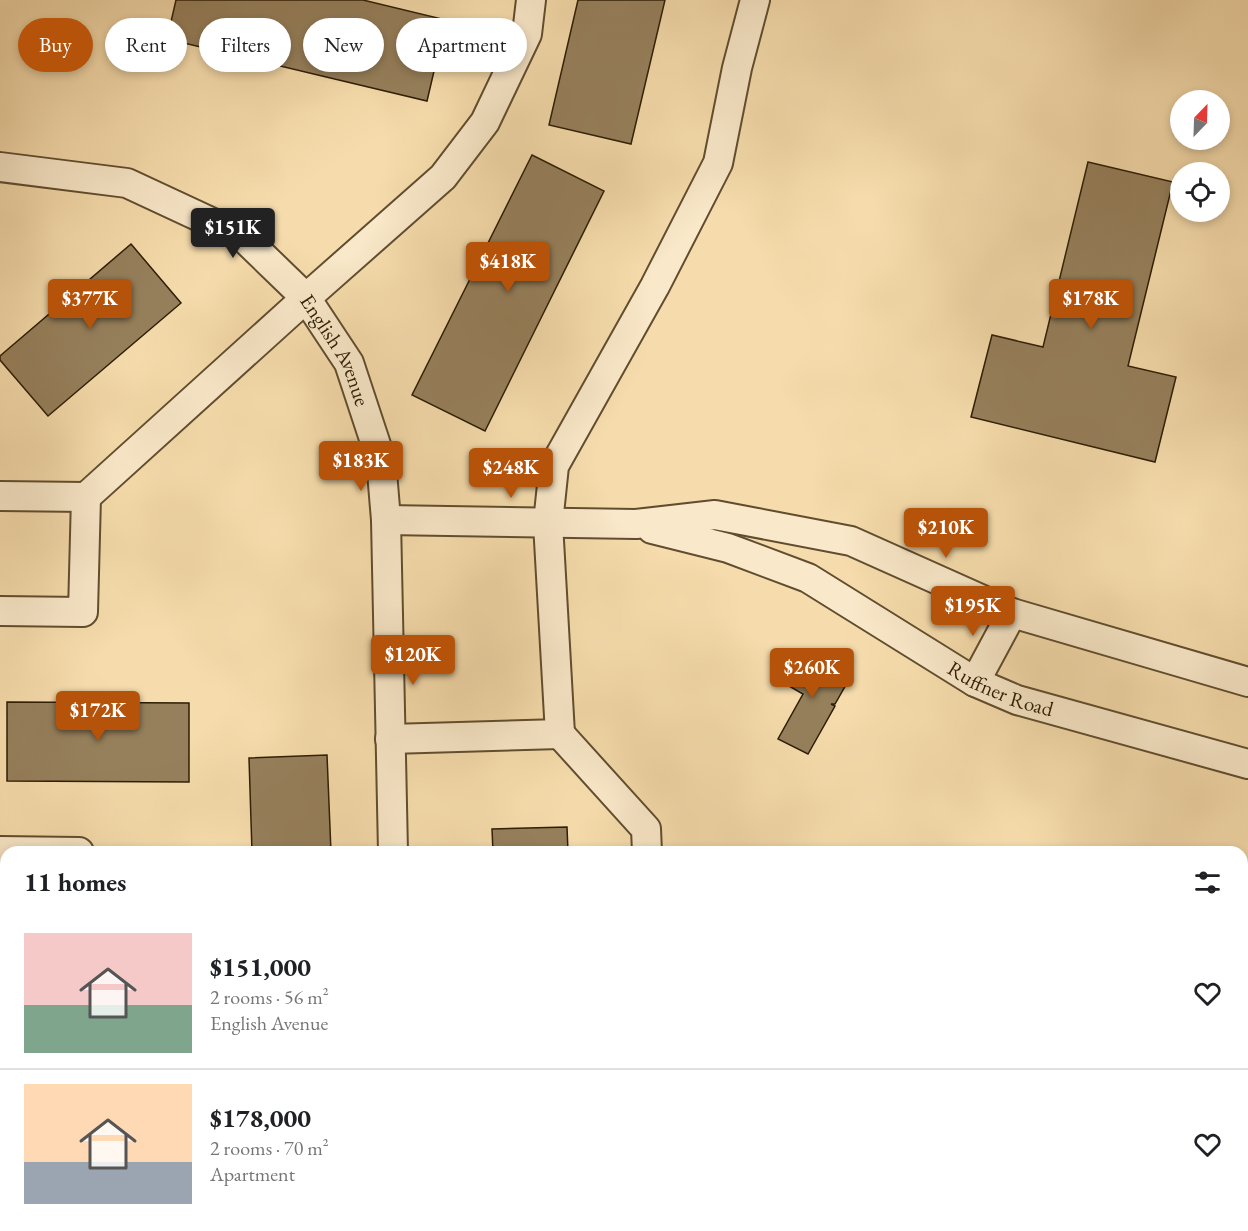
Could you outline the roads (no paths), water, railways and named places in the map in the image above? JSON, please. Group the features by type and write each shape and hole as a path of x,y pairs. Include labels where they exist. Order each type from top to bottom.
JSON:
{"street":[{"path":"0,496 86,496 443,177 485,123 527,34 531,0"},
{"path":"647,846 646,829 560,734 548,523 554,466 655,286 718,163 737,68 755,0"},
{"name":"English Avenue","path":"0,167 126,183 243,237 306,298 349,363 381,460 386,520 393,846"},
{"path":"0,611 83,612 86,496"},
{"name":"Ruffner Road","path":"386,520 636,524 715,515 851,542 1012,614 1248,682"},
{"name":"Ruffner Road","path":"636,524 728,548 808,579 975,682 1017,700 1248,764"},
{"path":"808,579 828,537"},
{"path":"975,682 1012,614"},
{"path":"390,739 560,734"}]}
